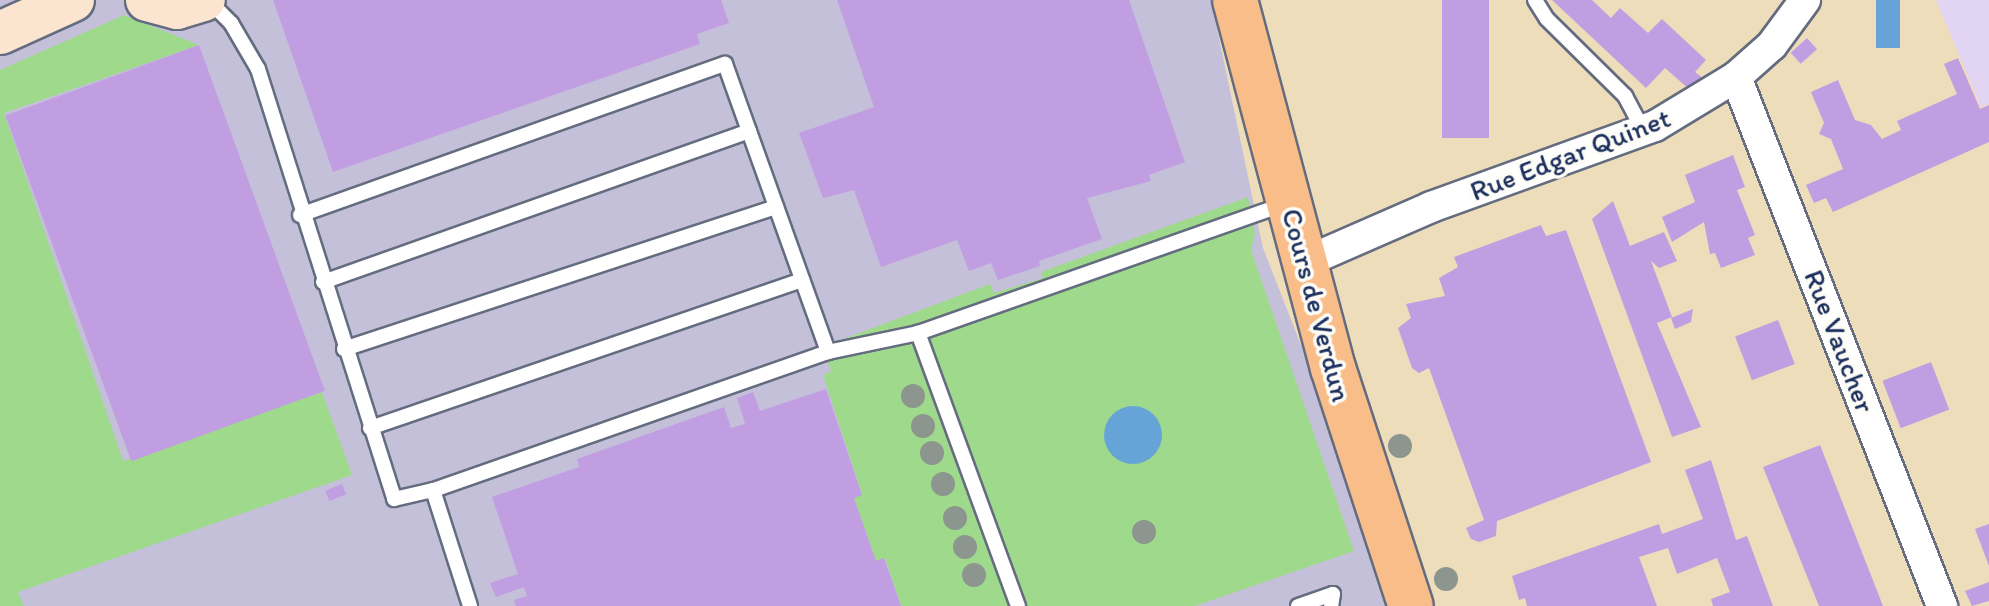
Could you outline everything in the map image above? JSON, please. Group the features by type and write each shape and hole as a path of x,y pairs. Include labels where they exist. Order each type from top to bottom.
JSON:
{"main road":[{"path":"0,33 73,0"},
{"path":"147,0 177,8 206,0"},
{"name":"Cours de Verdun","path":"1235,0 1303,263 1411,606"}],"street":[{"name":"Rue Edgar Quinet","path":"1303,263 1431,207 1643,130 1736,77 1772,45 1805,0"},
{"name":"Rue Vaucher","path":"1736,77 1942,606"}],"lane":[{"path":"206,0 231,23 258,69 300,215 394,499 433,490 828,352 918,333 1289,203"},
{"path":"1535,0 1547,19 1625,96 1643,130"},
{"path":"300,215 725,64 828,352"},
{"path":"323,282 749,131"},
{"path":"344,349 776,207"},
{"path":"370,428 802,280"},
{"path":"918,333 1018,606"},
{"path":"433,490 470,606"},
{"path":"1298,606 1333,594 1331,606"}],"shaded area":[{"path":"0,0 1211,0 1263,248 1403,606 0,606"},
{"path":"1936,0 1989,0 1989,104 1981,107"}],"green space":[{"path":"124,15 199,45 4,113 123,461 322,392 352,475 18,592 24,606 0,606 0,70"},
{"path":"1248,197 1255,233 1251,250 1354,551 1195,606 901,606 885,558 876,561 854,498 862,494 823,375 831,371 822,347 990,284 994,293 1043,278 1041,272"}],"water":[{"path":"1876,0 1900,0 1900,48 1876,48"},
{"path":"1133,406 1154,414 1162,435 1154,456 1133,464 1112,456 1104,435 1112,414"}],"building":[{"path":"273,0 721,0 729,23 697,34 700,44 333,172"},
{"path":"837,0 1129,0 1185,162 1149,175 1151,181 1087,198 1102,239 1039,261 1040,266 998,280 991,263 969,271 957,240 881,267 854,190 823,198 799,133 874,107"},
{"path":"1442,0 1489,0 1489,138 1442,138"},
{"path":"1552,0 1592,0 1611,18 1620,8 1648,33 1662,19 1706,60 1695,72 1704,79 1689,89 1665,68 1646,88"},
{"path":"1807,38 1817,49 1801,64 1791,53"},
{"path":"199,45 325,391 131,461 5,115"},
{"path":"1958,58 1980,109 1989,105 1989,142 1833,212 1826,198 1814,203 1806,185 1843,169 1831,139 1819,134 1824,123 1811,92 1838,80 1855,120 1871,125 1882,139 1901,130 1897,121 1957,94 1944,64"},
{"path":"1733,155 1745,187 1737,190 1755,235 1748,238 1755,255 1721,268 1715,253 1710,254 1704,222 1672,242 1662,217 1695,202 1685,175"},
{"path":"1613,201 1630,246 1664,232 1677,261 1659,268 1651,261 1672,317 1657,323 1701,427 1672,437 1592,219"},
{"path":"1541,225 1546,236 1566,230 1651,462 1497,521 1496,536 1479,542 1471,539 1466,528 1484,520 1429,368 1419,373 1412,368 1398,328 1411,318 1406,304 1445,296 1439,278 1458,267 1454,257"},
{"path":"1693,309 1691,322 1675,329 1671,318"},
{"path":"1778,320 1795,364 1752,380 1735,336"},
{"path":"1931,362 1949,410 1901,428 1882,381"},
{"path":"826,389 862,495 854,498 876,561 884,558 901,606 516,606 514,600 527,596 524,587 496,597 490,583 518,574 492,497 579,467 577,459 724,407 731,428 745,424 737,398 753,392 760,411"},
{"path":"1820,445 1883,606 1819,606 1763,467"},
{"path":"1711,460 1736,540 1747,536 1773,606 1713,606 1711,599 1730,592 1717,558 1677,574 1668,548 1639,557 1657,606 1527,606 1525,598 1519,600 1512,576 1659,524 1662,534 1703,519 1685,470"},
{"path":"342,484 346,494 329,501 325,491"},
{"path":"1989,524 1989,566 1975,529"},
{"path":"1989,582 1989,601 1972,606 1965,591"}]}
